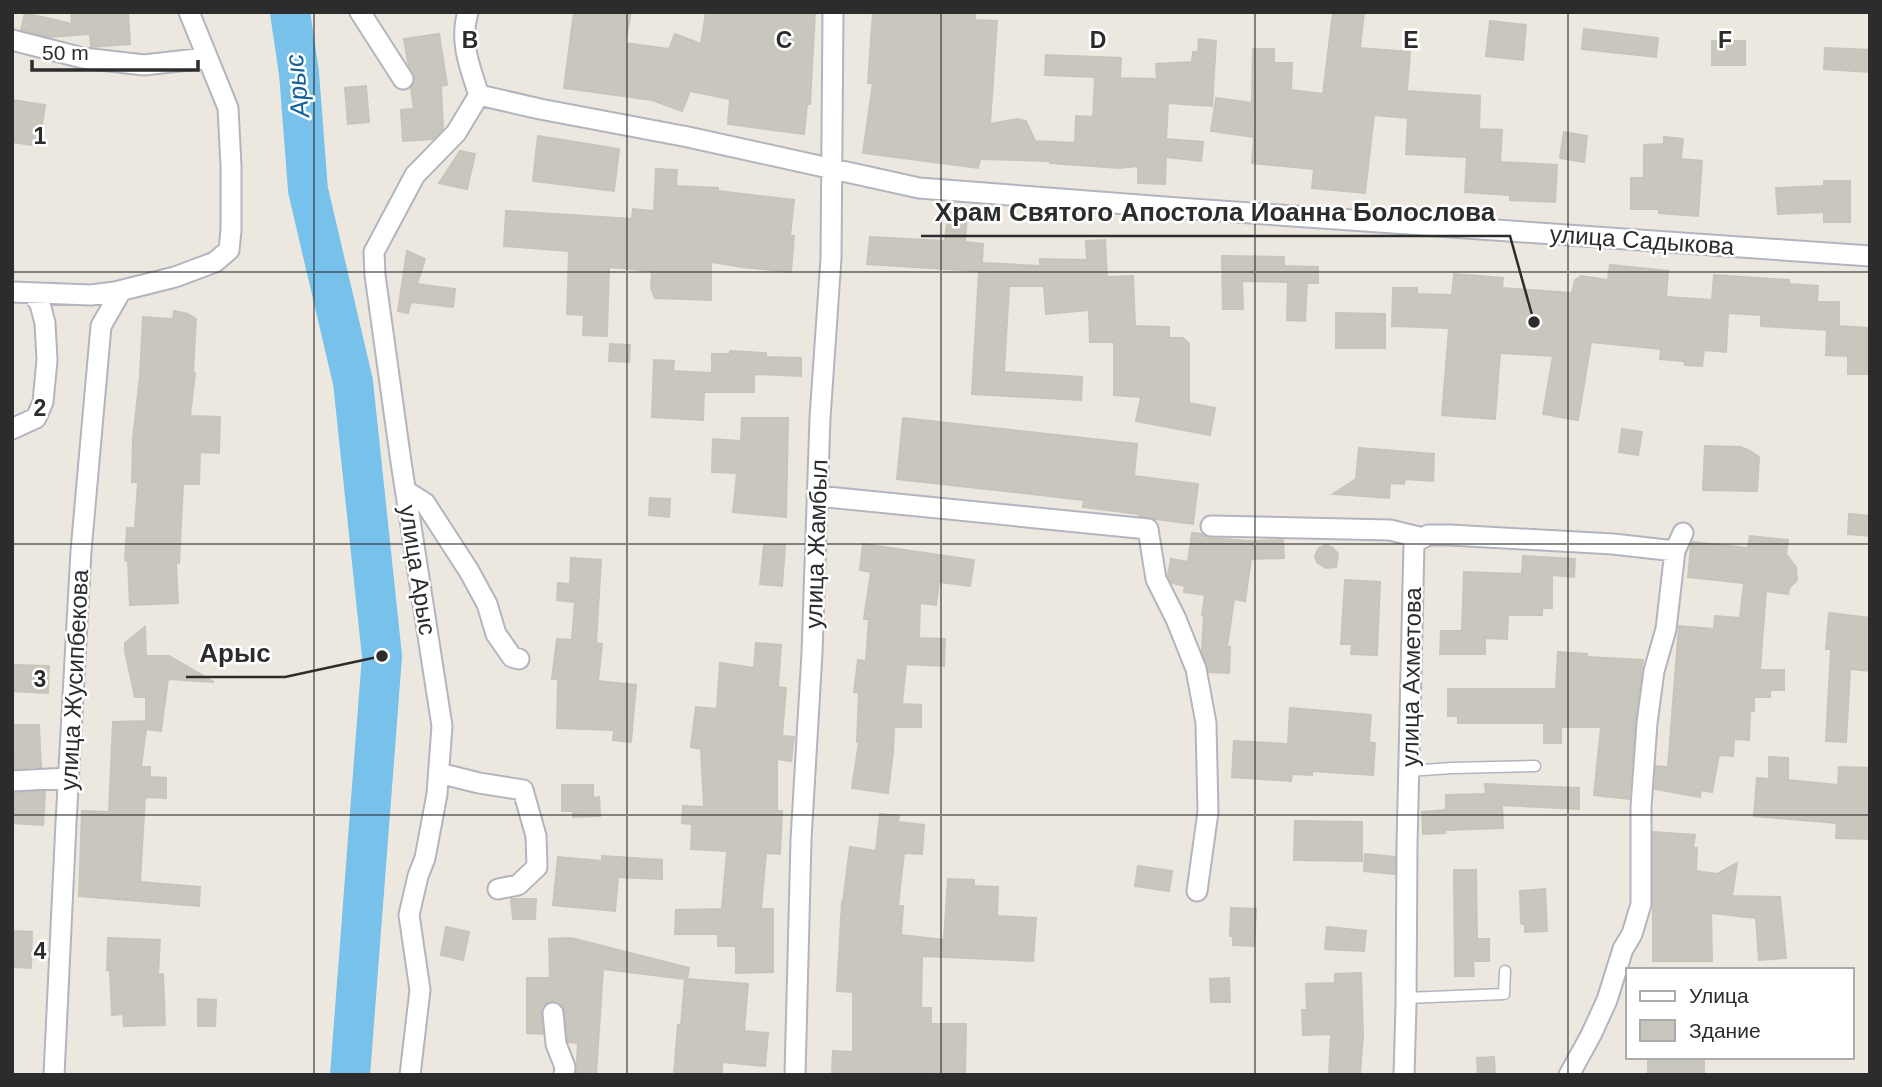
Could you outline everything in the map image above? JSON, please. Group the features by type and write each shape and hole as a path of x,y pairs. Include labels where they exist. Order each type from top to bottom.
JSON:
{"street":[{"path":"22,293 84,295 121,291 175,277 215,262 229,250 231,204 228,108 189,12"},
{"path":"360,12 403,79"},
{"path":"468,12 464,25 466,56 479,95 831,169"},
{"name":"улица Жамбыл","path":"795,1075 820,418 831,258 833,12"},
{"path":"12,40 83,58 144,65 206,58"},
{"name":"улица Арыс","path":"410,1075 419,990 409,915 425,858 437,794 442,726 373,252 415,175 456,133 479,95"},
{"name":"улица Садыкова","path":"831,169 919,188 1870,256"},
{"name":"улица Жусипбекова","path":"54,1075 81,551 101,326 121,291"},
{"path":"12,429 36,418 43,402 47,360 46,323 40,304 22,293"},
{"path":"84,295 101,326"},
{"path":"406,491 425,503 487,604 496,634 512,657 519,659"},
{"path":"817,496 1147,529 1156,579 1196,669 1206,723 1208,812 1197,891"},
{"path":"1212,526 1390,530 1423,538 1450,535 1613,544 1679,542 1667,629 1654,671 1647,723 1641,807 1641,904 1607,1000 1569,1075"},
{"name":"улица Ахметова","path":"1404,1075 1414,543 1423,538"},
{"path":"439,773 523,790 536,836 537,867 518,885 498,889"},
{"path":"12,781 68,778"},
{"path":"553,1013 556,1044 565,1067 564,1075"}],"lane":[{"path":"1408,771 1535,766"},
{"path":"1406,998 1504,993 1505,971"}],"building":[{"path":"71,12 128,12 130,44 91,47 90,34 49,37 21,30 25,13 72,24"},
{"path":"574,12 631,12 625,43 669,49 675,34 701,44 706,12 815,12 810,104 807,104 804,134 728,124 730,99 690,91 682,111 652,100 564,88"},
{"path":"873,12 975,12 975,20 997,21 990,124 1017,119 1026,121 1035,141 1075,143 1076,116 1093,117 1095,77 1045,75 1046,55 1121,58 1120,78 1157,79 1156,64 1192,62 1193,52 1198,52 1199,39 1216,41 1212,106 1168,103 1166,139 1203,142 1201,161 1166,157 1165,184 1138,183 1138,166 1119,168 1050,161 980,159 978,168 863,153 873,83 868,83"},
{"path":"1333,12 1364,12 1360,48 1410,52 1407,91 1480,96 1479,129 1502,130 1500,162 1557,165 1555,202 1510,200 1510,195 1465,192 1467,157 1406,154 1408,118 1374,115 1365,193 1312,188 1314,169 1252,163 1254,137 1211,131 1216,98 1252,103 1253,49 1274,49 1274,63 1292,63 1291,90 1323,94"},
{"path":"1490,21 1526,25 1523,60 1486,56"},
{"path":"1584,29 1658,38 1656,57 1582,49"},
{"path":"439,34 447,85 441,86 443,129 433,139 403,141 401,110 414,109 411,88 415,79 408,63 404,39"},
{"path":"1712,41 1745,41 1745,65 1712,65"},
{"path":"1825,48 1870,50 1870,72 1824,69"},
{"path":"366,86 369,122 348,124 345,88"},
{"path":"12,100 45,105 39,146 12,142"},
{"path":"1564,132 1587,136 1584,162 1560,158"},
{"path":"538,136 619,149 614,191 533,181"},
{"path":"1664,137 1683,139 1681,159 1702,161 1698,216 1659,213 1659,209 1631,209 1631,178 1644,178 1644,145 1664,144"},
{"path":"460,151 475,154 467,189 439,183"},
{"path":"656,169 677,170 676,186 718,188 718,191 794,200 790,236 794,236 791,272 711,262 711,300 655,298 651,288 652,271 609,267 607,336 583,335 584,315 567,314 569,251 504,246 506,211 632,219 633,209 654,211"},
{"path":"1824,181 1850,181 1850,222 1824,222 1824,212 1778,214 1776,188 1824,186"},
{"path":"948,212 967,214 965,242 983,244 982,263 1040,266 1040,259 1087,260 1086,241 1105,240 1107,277 1133,276 1135,326 1169,327 1169,338 1183,338 1189,344 1189,403 1215,408 1210,435 1136,421 1141,397 1114,395 1114,342 1090,342 1089,310 1046,314 1044,286 1009,286 1004,372 1082,377 1081,400 972,394 979,271 867,264 870,237 945,241"},
{"path":"407,251 425,259 417,284 455,289 453,307 411,302 408,313 398,311"},
{"path":"1222,256 1284,257 1284,266 1318,267 1318,283 1307,283 1305,321 1287,320 1288,282 1242,281 1243,309 1223,309"},
{"path":"1610,265 1668,271 1666,297 1712,300 1714,275 1789,280 1789,284 1818,286 1817,302 1839,302 1839,326 1867,328 1867,374 1848,374 1848,356 1826,355 1827,330 1761,326 1761,315 1728,313 1726,352 1704,350 1702,366 1660,359 1661,349 1591,342 1578,420 1543,414 1553,356 1500,353 1495,419 1442,415 1449,328 1392,326 1393,288 1417,288 1417,294 1452,295 1454,274 1503,278 1502,288 1572,293 1575,280 1581,276 1608,280"},
{"path":"174,311 196,319 195,373 190,416 220,417 219,453 200,452 199,484 183,484 179,563 176,563 178,603 130,605 128,561 125,560 127,528 135,528 138,482 132,482 133,438 143,317 173,319"},
{"path":"1336,313 1385,314 1385,348 1336,348"},
{"path":"610,344 630,345 629,362 609,361"},
{"path":"730,351 766,353 766,357 801,358 801,376 754,374 754,392 704,392 703,420 652,417 654,360 674,361 673,371 712,373 712,354 730,354"},
{"path":"742,418 788,418 786,517 733,512 737,473 712,472 713,439 741,441"},
{"path":"903,418 1137,444 1134,476 1198,484 1193,524 1083,507 1084,500 897,479"},
{"path":"1622,429 1642,432 1638,455 1619,452"},
{"path":"1705,446 1740,447 1759,457 1757,491 1703,490"},
{"path":"1359,448 1434,454 1433,481 1405,479 1404,484 1390,483 1389,498 1333,494 1356,479"},
{"path":"650,498 670,499 669,517 649,515"},
{"path":"1849,514 1870,516 1870,536 1848,534"},
{"path":"1192,533 1211,538 1250,541 1283,540 1284,558 1251,559 1245,601 1234,599 1227,647 1230,647 1229,673 1209,672 1202,650 1205,595 1184,592 1185,586 1172,583 1168,575 1171,559 1188,562"},
{"path":"1750,536 1788,540 1786,554 1796,567 1797,580 1789,588 1788,594 1766,591 1760,670 1784,670 1784,690 1770,690 1770,697 1754,697 1754,711 1750,711 1749,740 1734,739 1733,756 1719,755 1712,792 1701,790 1700,797 1655,789 1656,766 1668,767 1679,626 1714,629 1715,616 1740,618 1744,583 1688,577 1691,545 1693,542 1748,548"},
{"path":"863,544 974,560 970,586 939,582 936,605 920,603 919,638 945,639 944,666 906,664 902,704 921,705 921,727 894,727 888,793 852,788 859,742 859,693 854,692 858,660 866,661 869,619 864,619 871,572 860,570"},
{"path":"764,545 785,545 782,586 760,584"},
{"path":"1326,545 1338,554 1336,567 1326,568 1317,562 1317,551"},
{"path":"1523,556 1575,559 1574,577 1552,575 1552,608 1542,608 1542,615 1508,615 1507,639 1485,638 1485,654 1440,654 1441,631 1462,631 1464,572 1522,574"},
{"path":"571,558 601,560 596,643 602,644 598,681 636,685 631,742 613,740 614,730 557,728 558,679 552,679 557,639 572,640 575,602 557,600 558,583 570,584"},
{"path":"1345,580 1380,582 1377,655 1351,654 1352,644 1341,644"},
{"path":"1829,613 1870,618 1870,671 1850,669 1846,742 1826,741 1831,649 1826,649"},
{"path":"145,627 146,656 169,656 214,682 168,679 161,731 146,729 141,767 150,767 150,777 166,778 166,798 145,797 140,882 200,887 199,906 79,896 82,811 109,812 113,722 146,721 146,697 135,697 125,651 125,643"},
{"path":"756,643 781,645 778,687 786,688 782,736 794,737 791,761 777,759 777,811 782,811 780,854 766,853 761,909 773,909 773,972 736,973 736,946 718,946 718,934 675,934 676,910 722,909 727,851 691,849 692,824 682,823 683,806 704,807 701,749 691,747 696,707 717,709 720,663 754,668"},
{"path":"1558,652 1587,654 1587,657 1643,660 1629,799 1594,795 1601,727 1561,727 1561,743 1544,743 1544,723 1458,723 1458,716 1448,716 1448,689 1556,689"},
{"path":"12,665 49,666 48,693 12,691"},
{"path":"1290,708 1371,715 1369,742 1375,743 1373,775 1312,771 1312,775 1292,774 1291,781 1232,777 1234,741 1288,744"},
{"path":"13,725 39,725 41,767 14,769"},
{"path":"1769,757 1788,758 1788,780 1838,785 1839,767 1870,768 1870,839 1836,838 1837,823 1754,816 1757,778 1769,779"},
{"path":"1485,784 1579,788 1579,809 1502,805 1503,828 1445,830 1445,833 1423,834 1422,812 1446,810 1446,795 1486,794"},
{"path":"562,785 593,785 593,798 599,797 600,816 573,817 573,811 562,811"},
{"path":"45,791 43,825 12,823 12,793"},
{"path":"880,814 899,816 898,822 924,825 922,854 904,853 898,906 903,906 901,935 944,940 948,879 974,880 974,886 998,887 997,916 1036,918 1033,961 922,956 921,1008 931,1008 931,1024 966,1024 965,1075 884,1072 884,1075 832,1075 833,1051 853,1052 853,992 837,991 842,902 850,847 876,851"},
{"path":"1295,821 1362,822 1362,861 1294,860"},
{"path":"1653,832 1695,835 1693,848 1697,848 1696,871 1717,874 1737,863 1732,896 1780,897 1786,958 1759,960 1756,918 1711,913 1712,961 1653,961"},
{"path":"1365,854 1395,857 1395,874 1364,871"},
{"path":"602,856 662,860 662,879 618,877 615,911 553,905 558,857 602,861"},
{"path":"1138,866 1172,871 1169,891 1135,886"},
{"path":"1454,870 1476,870 1477,939 1489,939 1489,961 1473,961 1474,976 1455,976"},
{"path":"1545,889 1547,931 1525,932 1525,925 1521,923 1520,891"},
{"path":"511,899 536,899 535,919 513,919"},
{"path":"1231,908 1256,909 1254,946 1233,945 1233,936 1230,936"},
{"path":"446,927 469,932 463,960 441,955"},
{"path":"1327,927 1366,931 1364,951 1325,949"},
{"path":"12,931 32,932 31,968 14,967"},
{"path":"108,938 160,940 158,975 163,974 165,1025 124,1026 123,1014 112,1015 110,971 107,970"},
{"path":"571,938 689,968 687,979 748,984 744,1031 768,1033 765,1066 722,1062 722,1075 674,1075 685,979 603,969 596,1075 576,1075 578,1043 568,1042 563,1005 553,1001 545,1004 541,1013 543,1034 527,1033 527,978 550,978 549,939"},
{"path":"1361,973 1363,1034 1360,1075 1329,1075 1331,1034 1303,1035 1302,1010 1307,1010 1306,984 1335,983 1335,974"},
{"path":"1229,978 1230,1002 1211,1002 1210,979"},
{"path":"198,999 216,1000 215,1026 198,1026"},
{"path":"1494,1057 1495,1075 1478,1075 1477,1058"},
{"path":"1648,1059 1704,1059 1704,1075 1648,1075"}],"waterway":[{"name":"Арыс","path":"290,12 299,73 308,190 353,382 382,656 350,1075"}],"place":[{"name":"Храм Святого Апостола Иоанна Болослова","path":"1534,322"},
{"name":"Арыс","path":"382,656"}]}
